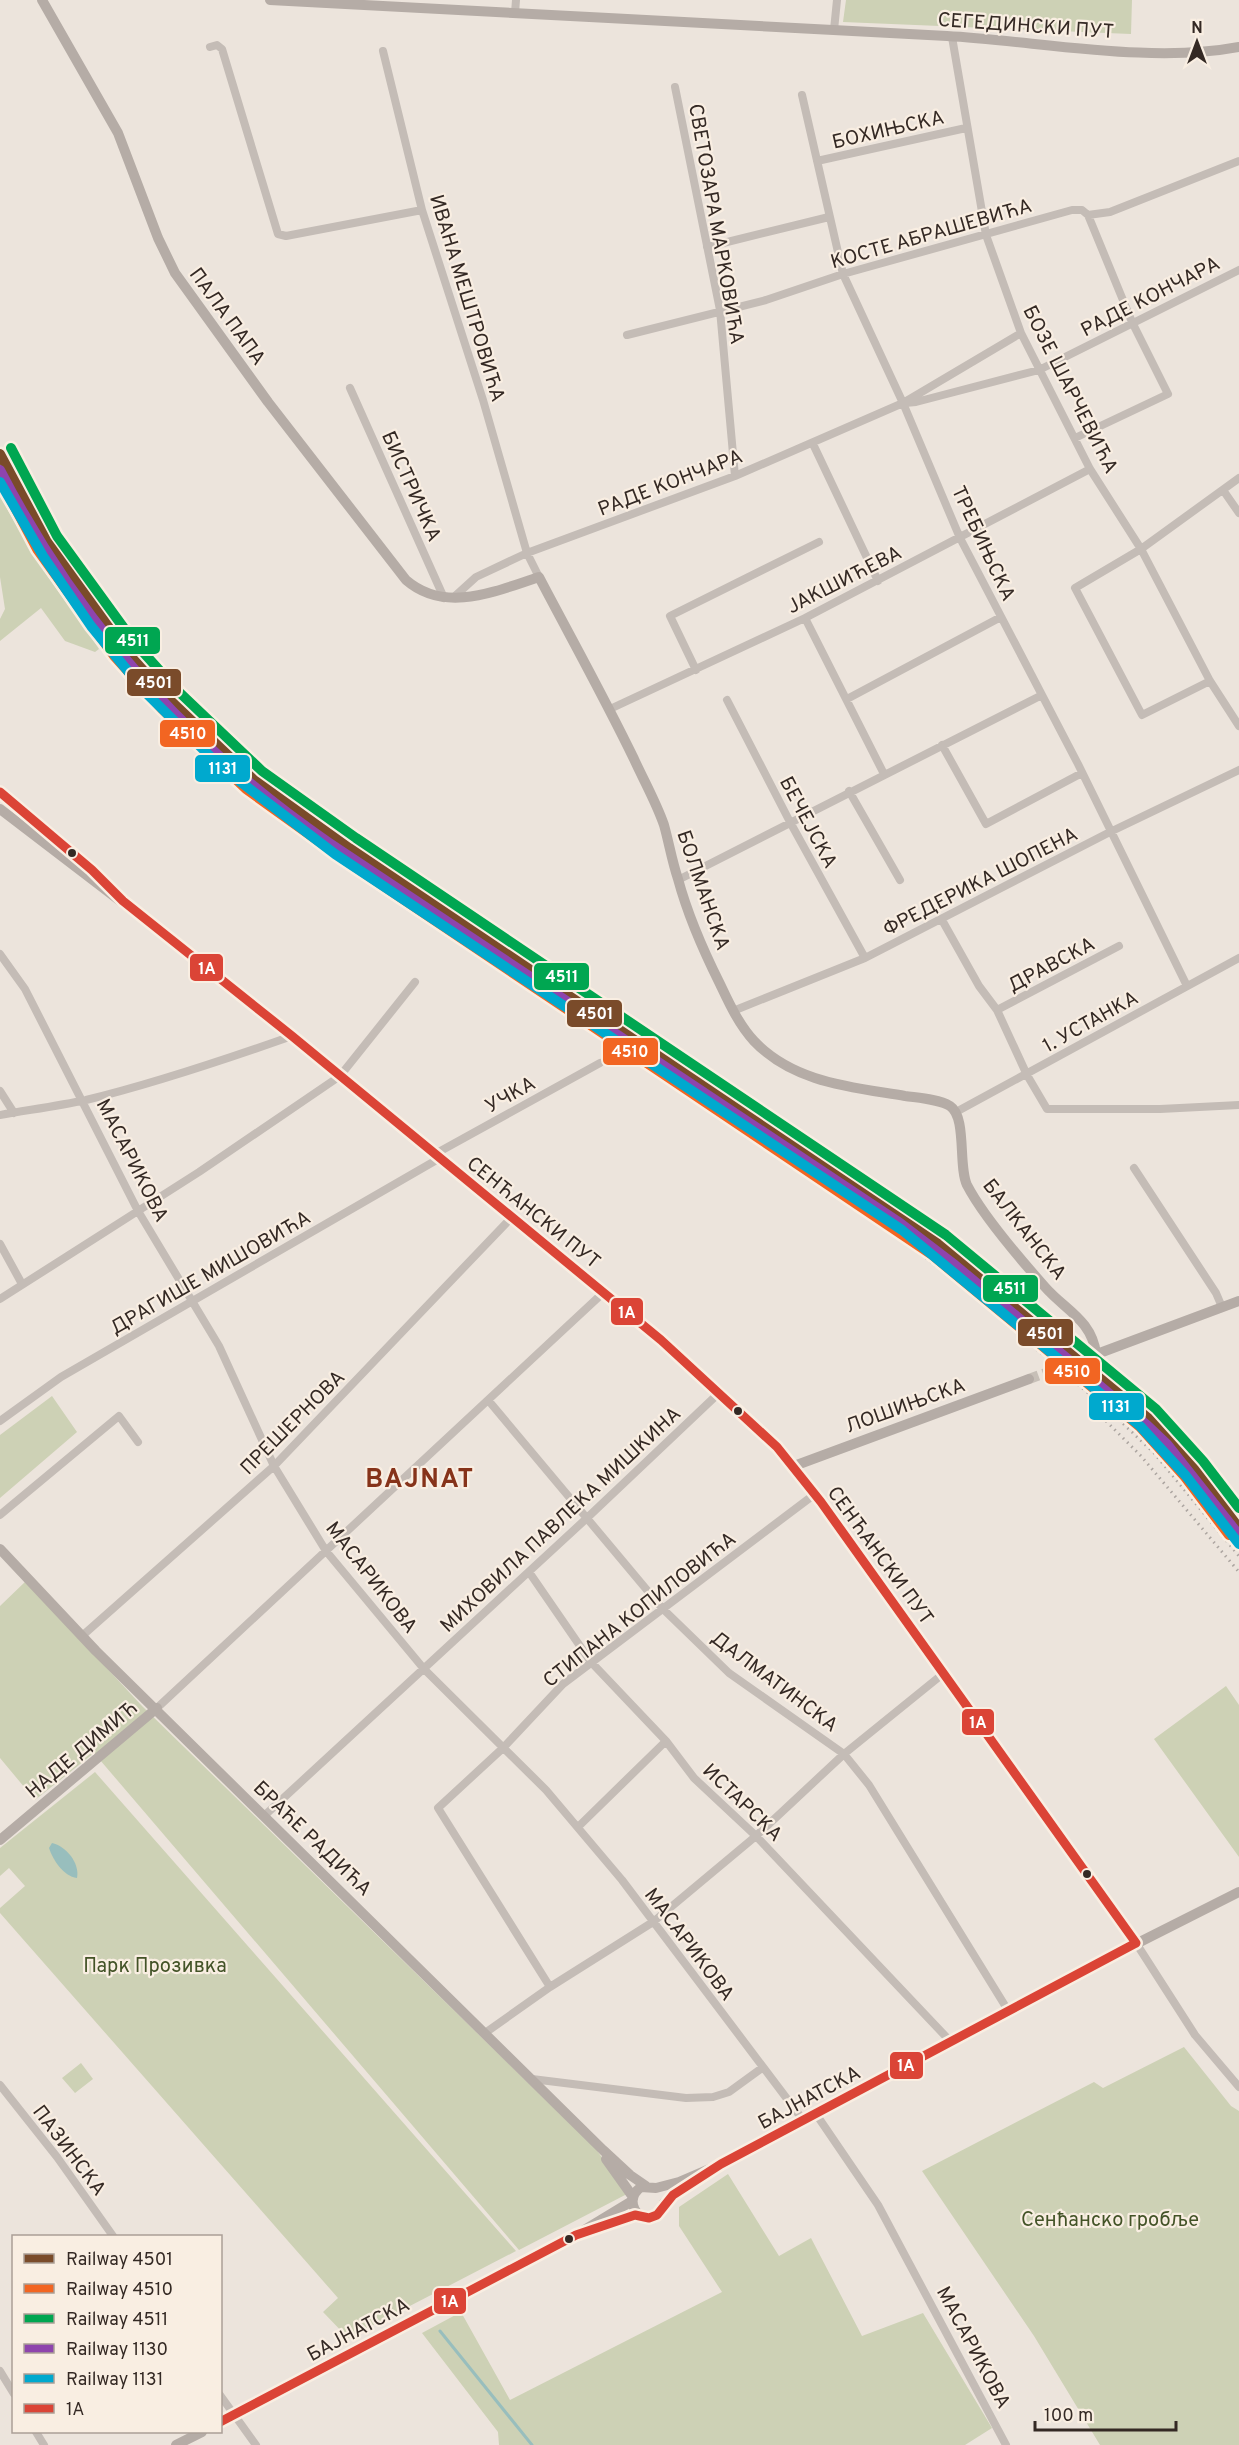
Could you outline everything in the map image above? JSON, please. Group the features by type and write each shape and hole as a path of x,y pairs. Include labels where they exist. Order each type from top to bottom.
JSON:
{"main road":[{"name":"ПАЛА ПАПА","path":"42,0 118,133 158,238 182,285 406,580 419,591 449,598"},
{"name":"СЕГЕДИНСКИ ПУТ","path":"270,0 952,37 1112,50 1184,52 1239,47"},
{"path":"449,598 476,597 539,577"},
{"name":"БОЛМАНСКА","path":"539,577 610,709 663,824 678,880 702,948 733,1011 753,1040 789,1068 824,1082 942,1103 956,1112"},
{"name":"СЕНЋАНСКИ ПУТ","path":"0,792 92,870 123,901"},
{"name":"СЕНЋАНСКИ ПУТ","path":"0,809 123,901 292,1036 604,1292 720,1392 794,1466 944,1672 1136,1943"},
{"name":"БАЛКАНСКА","path":"956,1112 960,1127 962,1164 968,1185 1014,1251 1047,1290 1086,1325 1094,1338 1093,1355 1222,1307"},
{"path":"1222,1307 1239,1301"},
{"name":"ЛОШИЊСКА","path":"794,1466 1029,1379"},
{"name":"БРАЋЕ РАДИЋА","path":"0,1550 82,1636 603,2150 630,2175 651,2187"},
{"name":"НАДЕ ДИМИЋ","path":"0,1840 157,1708"},
{"name":"БАЈНАТСКА","path":"222,2421 576,2235 632,2199 637,2190 679,2182 721,2164 1136,1943 1239,1892"},
{"name":"БРАЋЕ РАДИЋА","path":"603,2150 632,2199"},
{"name":"БАЈНАТСКА","path":"576,2235 626,2217 653,2217 660,2212 664,2204 721,2164"},
{"path":"651,2187 663,2194 664,2204"},
{"path":"632,2199 634,2210 640,2216"},
{"path":"176,2445 200,2433"}],"street":[{"path":"515,13 516,0"},
{"path":"834,30 837,0"},
{"name":"БОЗЕ ШАРЧЕВИЋА","path":"952,37 986,235 1021,333 1090,469 1141,549 1210,681 1239,726"},
{"path":"210,47 217,45 222,49 278,234 286,236 422,210"},
{"name":"ИВАНА МЕШТРОВИЋА","path":"383,51 422,210 483,400 527,554"},
{"name":"СВЕТОЗАРА МАРКОВИЋА","path":"675,87 720,310 735,476"},
{"name":"ТРЕБИЊСКА","path":"802,95 843,274 903,403 960,538 1082,773 1188,986"},
{"name":"БОХИЊСКА","path":"817,161 966,128"},
{"name":"КОСТЕ АБРАШЕВИЋА","path":"627,335 766,300 843,274 1072,210 1082,210 1088,215 1110,212 1239,160"},
{"path":"1076,438 1168,394 1132,322 1088,215"},
{"path":"707,247 829,217"},
{"name":"РАДЕ КОНЧАРА","path":"903,403 916,402 1039,370 1239,270"},
{"name":"РАДЕ КОНЧАРА","path":"449,598 476,577 527,554 735,476 903,403 1021,333"},
{"name":"БИСТРИЧКА","path":"350,388 449,598"},
{"path":"813,444 878,581"},
{"name":"ЈАКШИЋЕВА","path":"610,709 805,618 1090,469"},
{"path":"1210,681 1142,715 1075,588 1141,549 1239,478"},
{"path":"1223,490 1239,513"},
{"path":"696,670 670,616 819,542"},
{"name":"БОЛМАНСКА","path":"527,554 539,577"},
{"path":"847,699 1001,617"},
{"path":"805,618 884,774"},
{"path":"678,880 849,791 1042,695"},
{"name":"БЕЧЕЈСКА","path":"727,700 789,822 865,958"},
{"path":"942,745 986,824 1082,773"},
{"name":"ФРЕДЕРИКА ШОПЕНА","path":"733,1011 865,958 1110,832 1239,771"},
{"path":"849,791 900,880"},
{"path":"942,920 979,986 997,1010 1027,1075 1047,1108 1160,1109 1239,1105"},
{"name":"ДРАВСКА","path":"997,1010 1119,946"},
{"name":"МАСАРИКОВА","path":"0,954 25,989 84,1100 138,1211 219,1346 274,1466 326,1551 424,1669 546,1790 578,1827 803,2120"},
{"name":"1. УСТАНКА","path":"956,1112 1239,958"},
{"path":"0,1299 138,1211 340,1076 415,982"},
{"path":"0,1115 84,1100 201,1068 292,1036"},
{"name":"УЧКА","path":"437,1156 600,1063"},
{"path":"0,1091 14,1113"},
{"name":"ДРАГИШЕ МИШОВИЋА","path":"1,1417 61,1377 437,1156"},
{"path":"1134,1168 1216,1293 1222,1307"},
{"name":"ПРЕШЕРНОВА","path":"82,1636 274,1466 512,1217"},
{"path":"0,1244 22,1284"},
{"path":"157,1708 604,1292"},
{"name":"МИХОВИЛА ПАВЛЕКА МИШКИНА","path":"264,1815 529,1572 720,1392"},
{"name":"ДАЛМАТИНСКА","path":"488,1400 662,1608 729,1673 844,1754 869,1785 1009,2012"},
{"path":"0,1515 119,1416 138,1442"},
{"name":"СТИПАНА КОПИЛОВИЋА","path":"550,1987 438,1808 503,1748 563,1684 815,1494"},
{"name":"ИСТАРСКА","path":"529,1572 591,1662 666,1741 694,1778 756,1836 951,2042"},
{"path":"485,2033 550,1987 653,1922 756,1836 844,1754 944,1672"},
{"path":"578,1827 666,1741"},
{"name":"СЕНЋАНСКИ ПУТ","path":"1136,1943 1195,2035 1239,2087"},
{"path":"532,2079 686,2098 713,2097 729,2092 762,2068"},
{"name":"ПАЗИНСКА","path":"0,2085 62,2163 112,2235"},
{"name":"МАСАРИКОВА","path":"816,2114 878,2205 1006,2445"},
{"path":"0,2371 12,2391"},
{"path":"222,2398 256,2445"}],"green space":[{"path":"846,0 1132,0 1131,34 843,22"},
{"path":"0,496 51,579 99,649 95,652 65,641 41,608 0,641 0,619 5,609 0,577"},
{"path":"52,1396 77,1432 0,1498 0,1435"},
{"path":"26,1581 142,1706 596,2149 627,2194 519,2250 94,1753 35,1800 0,1758 0,1606"},
{"path":"1226,1686 1239,1705 1239,1857 1154,1739"},
{"name":"Парк Прозивка","path":"95,1772 516,2251 348,2338 323,2312 338,2298 0,1913 0,1908 25,1886 9,1868 0,1876 0,1848"},
{"name":"Сенћанско гробље","path":"1184,2047 1231,2106 1239,2111 1239,2445 1100,2445 1034,2336 922,2171 1094,2082 1103,2088"},
{"path":"81,2063 93,2079 75,2093 62,2078"},
{"path":"728,2174 779,2256 811,2238 862,2336 923,2313 992,2428 965,2445 499,2445 498,2432 422,2333 461,2312 510,2400 722,2292 679,2226 679,2207"}],"water":[{"path":"52,1843 67,1851 71,1856 76,1867 77,1878 63,1871 56,1862 49,1848"}],"waterway":[{"path":"440,2331 532,2445"}],"tunnel":[{"path":"1029,1379 1089,1357"}],"railway":[{"path":"654,1050 770,1137"},
{"path":"888,1228 968,1291 1113,1414 1154,1453 1239,1556"},
{"path":"1089,1404 1141,1456 1239,1572"}],"rail line":[{"name":"4511","path":"11,448 57,536 134,642 179,692 262,771 356,838 946,1235 1156,1409 1203,1461 1239,1508"},
{"name":"4501","path":"0,454 47,542 125,650 170,700 254,780 349,848 938,1244 1148,1418 1194,1469 1239,1528"},
{"name":"1130","path":"0,470 64,578 101,629 183,722 229,765 277,805 328,842 900,1223 955,1265 1147,1425 1167,1444 1239,1535"},
{"name":"4510","path":"0,479 37,549 115,657 162,709 246,789 342,858 931,1254 1140,1427 1185,1477 1229,1535"},
{"name":"1131","path":"0,482 43,556 91,626 145,692 221,767 335,854 902,1230 1140,1426 1186,1476 1239,1544"}],"transit line":[{"name":"1A","path":"0,792 92,870 123,901 292,1036 661,1340 777,1447 821,1502 1136,1943"},
{"name":"1A","path":"222,2421 576,2235 635,2215 649,2218 657,2215 673,2195 721,2164 1136,1943"}],"district":[{"name":"BAJNAT","path":"420,1478"}]}
